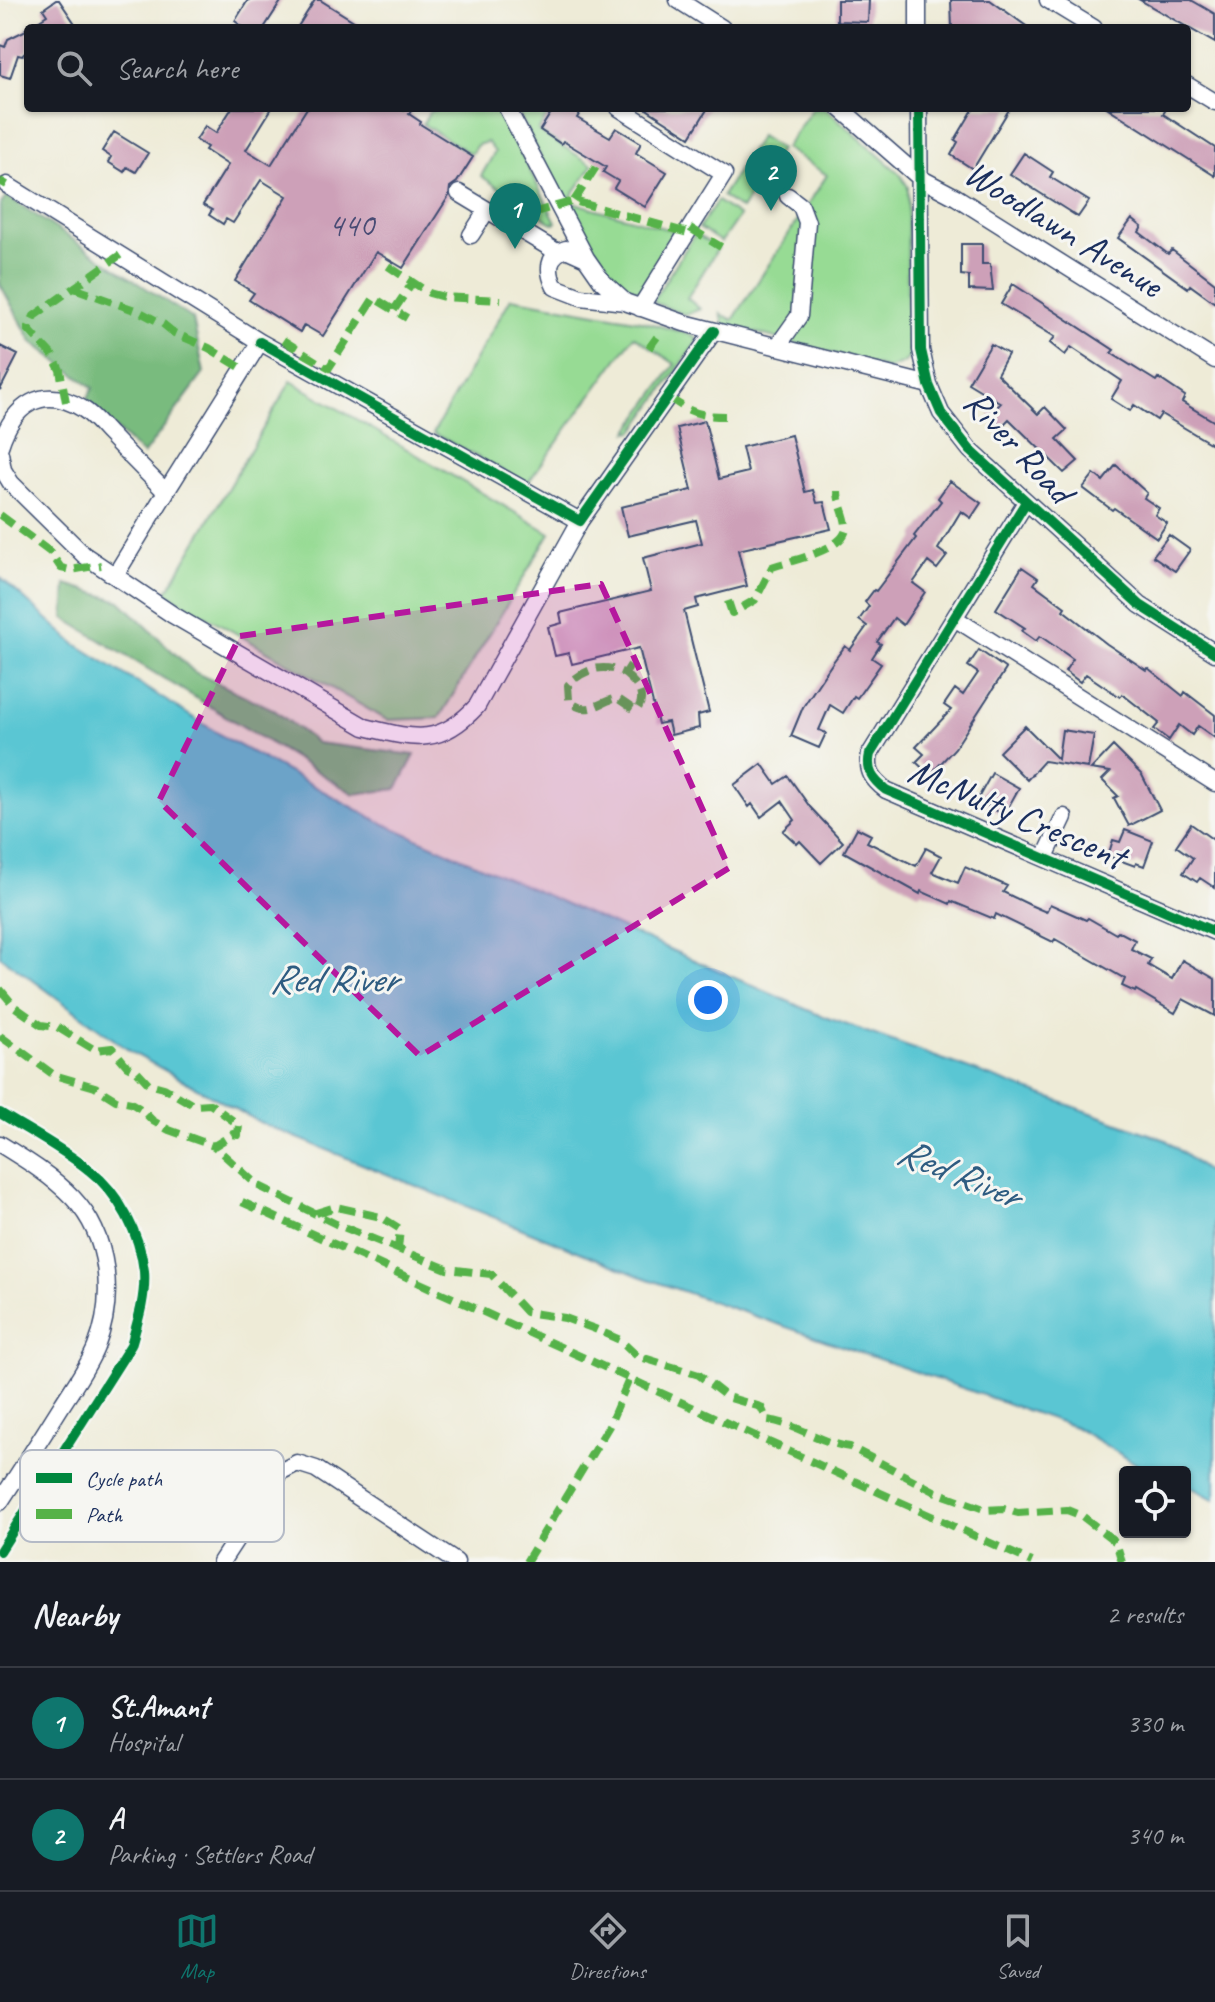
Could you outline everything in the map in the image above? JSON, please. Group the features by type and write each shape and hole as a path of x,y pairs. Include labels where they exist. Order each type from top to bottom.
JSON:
{"street":[{"path":"678,0 716,24"},
{"path":"918,0 918,24"},
{"path":"1048,0 1087,24"},
{"path":"1191,87 1215,102"},
{"path":"509,112 586,258 602,281 633,305"},
{"path":"625,112 724,174 633,305"},
{"name":"Woodlawn Avenue","path":"845,112 920,178 956,197 1215,360"},
{"name":"River Road","path":"919,112 920,333 924,368 941,413 955,432 1026,502 1140,605 1215,653"},
{"path":"7,185 260,342 580,521"},
{"path":"459,193 557,252"},
{"path":"777,347 799,316 807,222 801,206 788,196"},
{"path":"471,235 487,210"},
{"path":"586,258 566,249 557,252 551,260 549,274 555,287 581,297 633,305 714,331 929,385"},
{"path":"0,453 3,470 11,483 84,555 173,615 365,727 418,737 441,734 463,721 477,706 580,521 714,331"},
{"path":"116,574 260,342"},
{"path":"0,446 6,429 18,411 32,401 50,398 66,402 84,409 166,492"},
{"name":"McNulty Crescent","path":"1026,502 870,754 867,763 870,773 876,783 886,790 1215,932"},
{"path":"956,619 1215,783"},
{"path":"1045,857 1064,817"},
{"path":"0,1144 44,1172 75,1199 94,1229 105,1264 107,1294 96,1347 33,1450"},
{"path":"284,1470 297,1463 316,1469 456,1562"},
{"path":"0,1502 20,1471"},
{"path":"221,1562 234,1542"}],"highlighted area":[{"path":"601,584 729,868 420,1056 159,801 240,636"}],"green space":[{"path":"429,112 500,112 556,222 554,224 481,176 495,152 487,142 477,145 471,154 423,124"},
{"path":"518,112 550,112 538,131 593,165 570,198 562,200"},
{"path":"810,112 830,112 900,174 908,187 907,326 910,356 904,363 889,369 724,324 721,314 733,320 827,175 785,148"},
{"path":"760,136 780,149 741,209 722,196"},
{"path":"7,196 193,319 204,373 143,455 86,401 93,388 32,342 0,284 0,205"},
{"path":"717,201 739,216 721,242 699,228"},
{"path":"575,203 678,232 640,291 619,280 598,256 566,206"},
{"path":"695,234 718,248 687,298 700,309 686,315 655,303 654,299"},
{"path":"511,298 641,321 690,334 696,337 697,342 634,431 628,432 675,364 634,336 527,484 433,433"},
{"path":"291,381 550,533 439,718 387,720 166,593"},
{"path":"66,584 120,601 194,672 273,709 317,743 415,755 397,789 354,794 64,618"}],"water":[{"name":"Red River","path":"0,577 74,643 229,740 380,822 817,1014 1166,1140 1215,1178 1215,1500 1191,1487 1191,1466 1142,1466 1075,1427 639,1276 263,1124 131,1052 0,956"}],"building":[{"path":"59,0 75,24 33,24 47,15 43,9"},
{"path":"248,0 282,0 267,24 239,24 235,21"},
{"path":"315,0 320,0 359,24 300,24"},
{"path":"837,0 869,0 868,22 837,21"},
{"path":"951,0 990,0 1023,24 952,24"},
{"path":"1140,0 1191,0 1205,8 1215,14 1215,43 1191,29 1191,24 1182,24"},
{"path":"24,31 24,54 18,55 10,78 0,75 0,45 5,47 8,39"},
{"path":"229,112 270,112 246,150 271,165 304,112 410,112 420,124 473,157 457,182 450,187 449,196 403,268 376,252 323,336 304,325 300,332 249,300 254,293 235,281 287,196 261,180 233,223 226,219 223,224 209,215 212,210 203,205 228,165 196,140 205,126 216,133"},
{"path":"551,112 581,112 577,118 610,137 616,128 641,143 636,153 667,172 645,207 614,188 618,181 603,172 606,167 540,130"},
{"path":"651,112 706,112 690,137"},
{"path":"972,112 1008,112 973,169 951,155 958,142 955,140"},
{"path":"1114,112 1164,112 1163,114 1215,148 1215,176"},
{"path":"114,132 148,153 136,172 127,167 124,172 108,162 111,157 102,151"},
{"path":"1024,153 1053,172 1050,177 1089,201 1078,217 1010,174"},
{"path":"1132,219 1142,227 1139,232 1168,254 1172,250 1215,283 1215,303 1190,285 1188,288 1118,238"},
{"path":"961,244 982,244 982,264 990,264 993,291 969,290 969,276 961,275"},
{"path":"1013,284 1114,350 1111,353 1185,396 1182,402 1215,422 1215,446 1161,414 1157,420 1134,405 1130,411 1111,399 1122,381 1071,347 1065,355 1050,343 1055,337 1001,304"},
{"path":"991,344 1008,354 997,374 1038,414 1045,407 1067,430 1057,439 1078,461 1064,473 1009,419 1001,427 989,415 1001,403 968,383"},
{"path":"0,346 18,355 0,390"},
{"path":"705,421 719,479 748,472 742,447 791,435 805,492 813,490 817,503 824,502 831,529 738,550 747,586 696,599 698,607 684,611 709,712 698,715 699,728 671,735 668,722 658,724 639,648 572,664 569,653 555,656 548,627 562,623 560,613 651,591 643,558 702,543 696,520 628,536 621,507 692,490 677,428"},
{"path":"1116,465 1147,493 1144,498 1159,508 1155,515 1167,523 1157,538 1083,488 1094,474 1103,481"},
{"path":"950,481 981,503 971,518 961,511 938,549 947,556 937,569 928,562 913,583 925,592 903,625 894,618 877,642 881,644 872,658 881,664 843,713 830,705 819,730 826,733 819,748 791,736 803,707 833,662 845,646 850,650 867,626 859,620 869,606 865,602 916,538 914,536 941,501 938,498"},
{"path":"1169,535 1190,550 1175,571 1153,556"},
{"path":"1022,567 1038,578 1034,584 1107,644 1146,670 1148,668 1183,696 1185,692 1215,715 1215,738 1198,726 1192,735 1179,725 1169,740 1154,729 1159,723 1122,694 1120,697 1086,674 1080,682 1065,671 1073,659 1040,636 1036,641 1022,631 1025,628 996,609"},
{"path":"979,650 1006,669 955,748 930,775 916,762 924,754 916,747 951,710 944,705 955,689 963,695 978,673 968,666"},
{"path":"1025,726 1058,759 1062,730 1094,735 1088,768 1044,761 1027,780 999,752"},
{"path":"1113,746 1142,775 1160,810 1129,826 1114,798 1118,796 1102,780 1110,772 1091,769"},
{"path":"762,764 776,784 788,776 810,807 843,842 821,863 800,841 797,844 783,831 795,820 782,801 761,817 752,804 749,807 734,785"},
{"path":"992,773 1019,788 1004,815 977,800"},
{"path":"1191,824 1215,841 1215,888 1200,878 1197,882 1183,873 1193,858 1176,846"},
{"path":"857,828 871,835 867,842 916,866 926,848 941,856 932,872 958,883 965,867 1007,886 1003,892 1046,912 1050,904 1086,920 1088,918 1116,934 1118,931 1135,940 1131,949 1151,959 1148,965 1172,979 1182,960 1215,979 1215,1016 1183,999 1175,1013 1136,990 1122,986 1125,979 1055,939 1053,942 996,914 994,919 951,901 950,904 921,891 920,894 844,852"},
{"path":"1125,830 1153,841 1144,866 1136,863 1135,866 1108,856 1113,840 1120,842"}],"marked path":[{"path":"574,201 596,167"},
{"path":"0,181 7,185"},
{"path":"532,213 574,201 688,233"},
{"path":"690,228 721,247"},
{"path":"66,402 60,370 53,356 28,329 34,316 120,255"},
{"path":"388,266 429,293 444,297 501,300"},
{"path":"394,310 413,282"},
{"path":"74,288 140,312 243,369"},
{"path":"283,340 328,369 374,298 407,318"},
{"path":"649,348 657,337"},
{"path":"668,397 695,412 725,416"},
{"path":"728,601 732,613 755,600 772,567 816,553 837,542 844,535 846,527 838,491"},
{"path":"0,515 50,552 61,568 70,570 101,565"},
{"path":"625,674 637,686 641,696 636,711 617,698 587,708 581,708 569,700 568,685 581,675 602,668 625,674 635,658"},
{"path":"0,989 15,1007 41,1025 57,1027 95,1050 112,1048 127,1066 137,1071 149,1084 164,1088 193,1105 210,1104 239,1125 238,1135 233,1134 214,1146 257,1185 336,1224 447,1269 491,1274 526,1312 565,1318 595,1329 620,1340 637,1356 699,1375 727,1397 761,1407 767,1420 850,1447 936,1492 987,1510 1004,1509 1018,1513 1067,1510 1082,1516 1116,1542 1122,1562"},
{"path":"0,1036 54,1075 95,1087 116,1100 131,1103 169,1130 214,1146"},
{"path":"242,1202 1032,1562"},
{"path":"316,1213 336,1207 381,1217 400,1229 398,1249"},
{"path":"526,1562 609,1426 630,1377"}],"cycle path":[{"path":"919,112 921,350 929,385 941,413 970,450 1140,605 1215,653"},
{"path":"260,342 580,521 714,331"},
{"path":"1026,502 870,754 872,775 886,790 1215,932"},
{"path":"0,1113 57,1147 100,1179 119,1202 133,1229 142,1257 144,1290 131,1345 64,1450"},
{"path":"0,1551 20,1520"}],"place":[{"name":"A","path":"771,211"},
{"name":"St.Amant","path":"515,249"}]}
